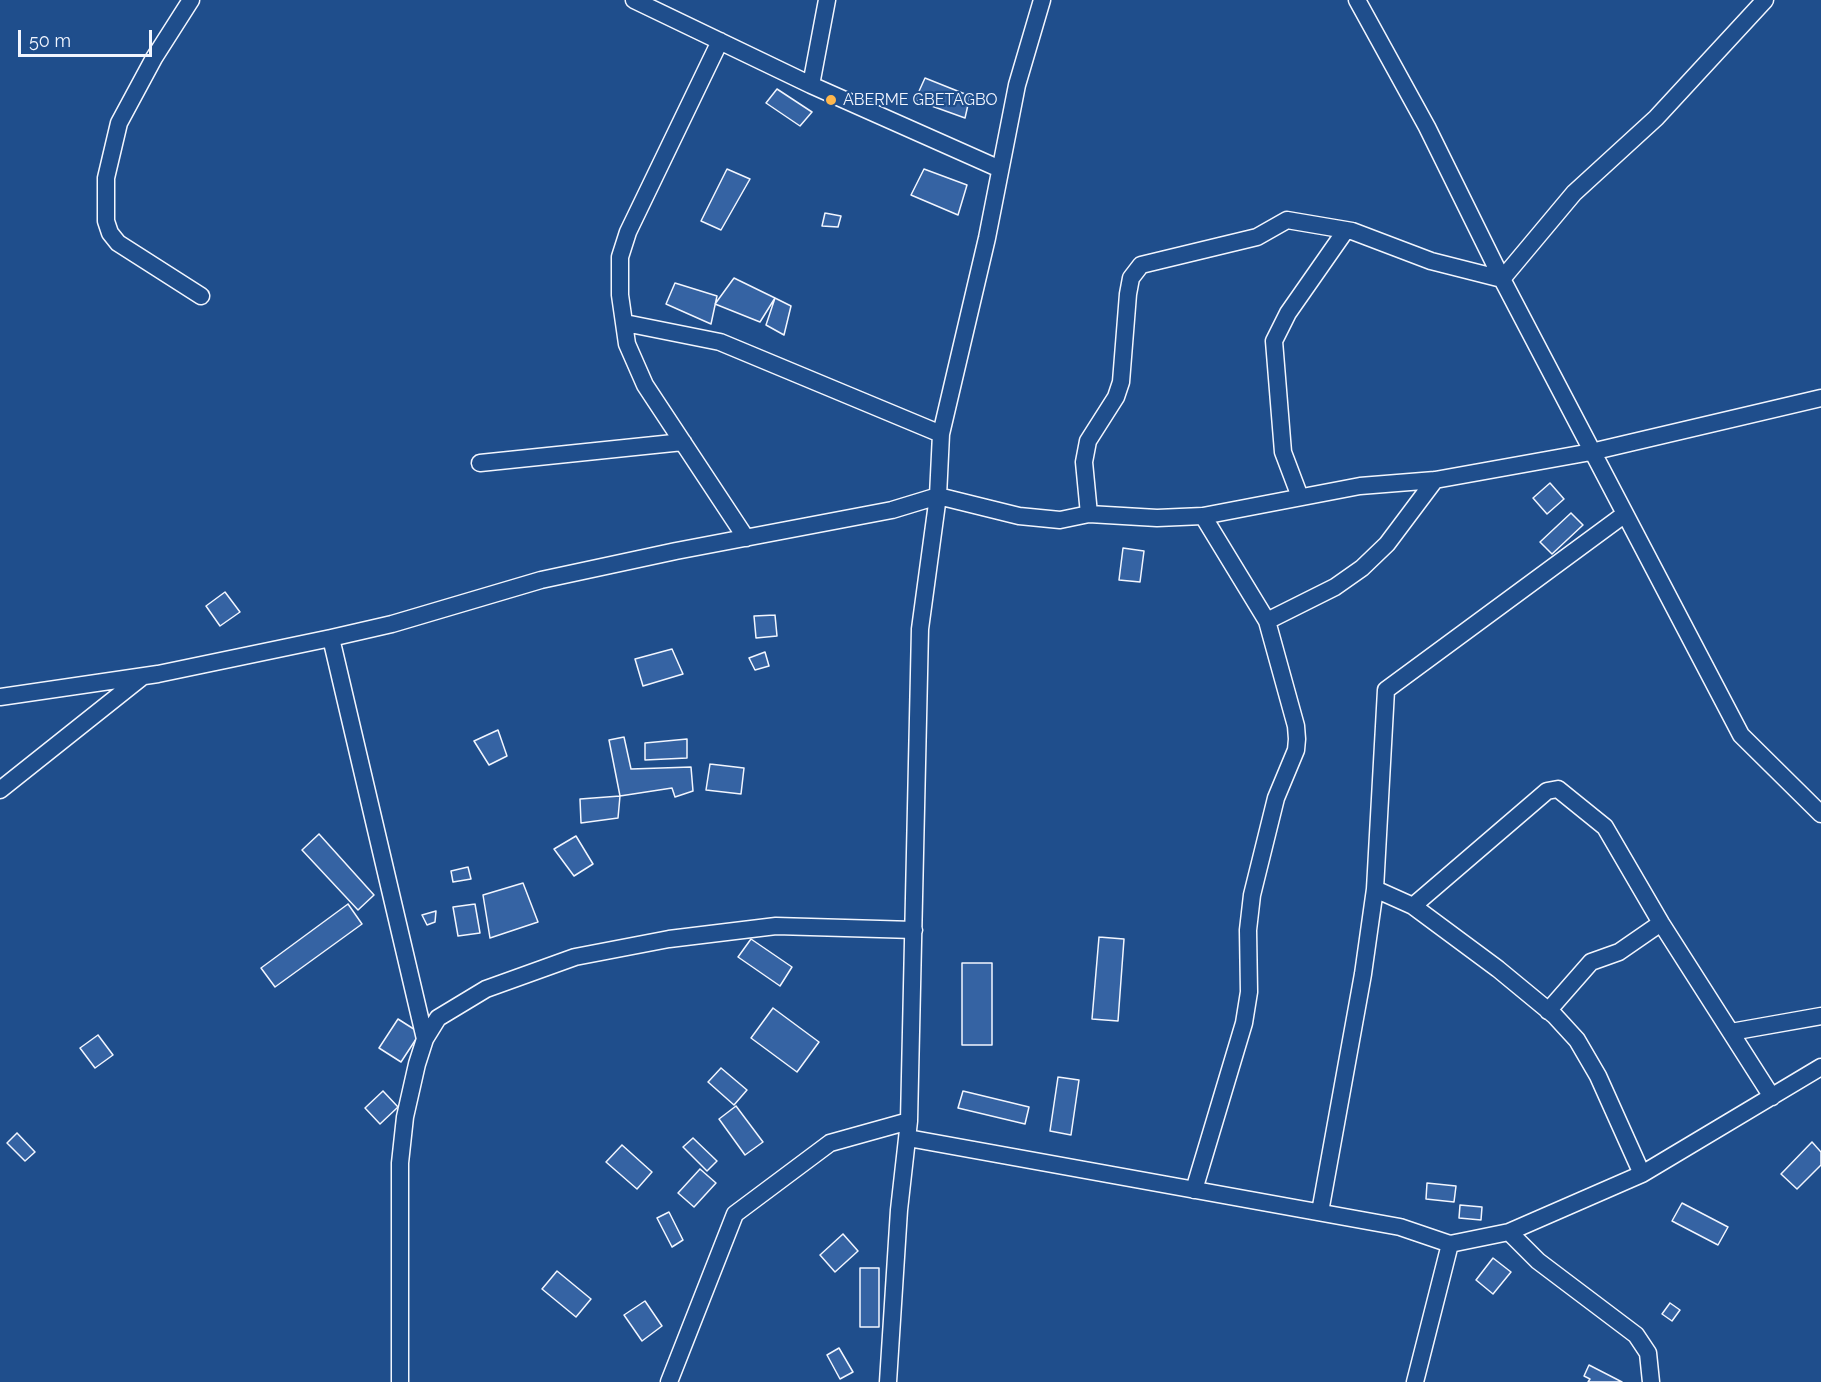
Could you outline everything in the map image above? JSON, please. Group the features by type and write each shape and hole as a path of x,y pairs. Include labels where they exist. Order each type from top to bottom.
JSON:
{"street":[{"path":"191,0 154,58 119,123 106,178 105,221 110,233 118,243 201,296"},
{"path":"634,0 811,85 1000,169"},
{"path":"811,85 827,0"},
{"path":"888,1382 899,1210 909,1121 920,629 938,496 940,434 987,238 1017,85 1042,0"},
{"path":"1358,0 1427,127 1591,452 1741,735 1821,814"},
{"path":"1502,279 1574,192 1656,118 1765,0"},
{"path":"720,41 628,232 620,257 620,295 627,344 645,385 746,538"},
{"path":"1089,514 1084,462 1088,441 1116,397 1121,382 1128,294 1131,278 1141,265 1257,237 1287,220 1346,230 1431,261 1502,279"},
{"path":"1300,497 1282,452 1274,341 1279,327 1346,230"},
{"path":"624,323 720,342 940,434"},
{"path":"0,697 143,676 331,638 392,624 541,580 892,510 938,496 1019,516 1060,520 1089,514 1156,518 1203,516 1360,486 1435,480 1591,452 1821,398"},
{"path":"480,463 683,442"},
{"path":"1267,621 1335,587 1362,568 1387,544 1435,480"},
{"path":"1320,1212 1363,974 1375,889 1386,690 1625,514"},
{"path":"1194,1190 1244,1023 1249,992 1248,930 1252,895 1276,798 1296,750 1296,726 1267,621 1203,516"},
{"path":"331,638 425,1039"},
{"path":"0,790 143,676"},
{"path":"1413,906 1547,791 1558,789 1605,827 1661,923 1772,1097"},
{"path":"1375,889 1413,906 1548,1011 1577,1040 1618,1117 1642,1174"},
{"path":"1548,1011 1592,962 1619,952 1661,923"},
{"path":"400,1382 400,1163 405,1117 425,1039 438,1018 486,989 575,957 669,939 776,926 914,930"},
{"path":"1731,1032 1821,1016"},
{"path":"908,1138 1400,1227 1450,1244 1509,1232 1642,1174 1821,1067"},
{"path":"669,1382 735,1214 830,1143 909,1121"},
{"path":"1509,1232 1538,1261 1636,1335 1648,1353 1651,1382"},
{"path":"1415,1382 1450,1244"}],"building":[{"path":"925,78 970,96 965,118 915,100"},
{"path":"777,89 812,112 800,126 766,103"},
{"path":"727,169 750,179 721,230 701,221"},
{"path":"924,169 967,185 958,215 911,195"},
{"path":"825,213 841,216 838,227 822,226"},
{"path":"734,278 775,298 760,322 715,304"},
{"path":"675,283 717,296 711,324 666,304"},
{"path":"775,298 791,306 784,335 766,325"},
{"path":"1550,483 1564,499 1547,514 1533,498"},
{"path":"1571,513 1583,525 1552,554 1540,542"},
{"path":"1123,548 1144,551 1140,582 1119,580"},
{"path":"225,592 240,612 220,626 206,606"},
{"path":"775,615 777,636 756,638 754,616"},
{"path":"672,649 683,674 643,686 635,659"},
{"path":"765,652 769,666 755,670 749,658"},
{"path":"498,730 507,756 489,765 474,741"},
{"path":"624,737 631,769 691,767 693,791 675,797 672,788 620,796 609,740"},
{"path":"687,739 687,758 645,760 645,743"},
{"path":"710,764 744,768 741,794 706,790"},
{"path":"620,796 618,818 581,823 580,799"},
{"path":"319,834 374,895 358,910 302,850"},
{"path":"576,836 593,864 574,876 554,849"},
{"path":"468,867 471,879 453,882 451,871"},
{"path":"523,883 538,922 490,938 483,895"},
{"path":"348,904 362,924 275,987 261,968"},
{"path":"475,904 480,933 458,936 453,907"},
{"path":"436,911 435,922 427,925 422,915"},
{"path":"1099,937 1124,939 1118,1021 1092,1019"},
{"path":"751,939 792,967 780,986 738,957"},
{"path":"962,963 992,963 992,1045 962,1045"},
{"path":"773,1008 819,1042 797,1072 751,1038"},
{"path":"398,1019 420,1033 401,1062 379,1048"},
{"path":"98,1035 113,1055 95,1068 80,1048"},
{"path":"721,1068 747,1090 734,1105 708,1082"},
{"path":"1058,1077 1079,1080 1071,1135 1050,1131"},
{"path":"383,1091 398,1107 380,1124 365,1108"},
{"path":"963,1091 1029,1107 1025,1124 958,1108"},
{"path":"736,1106 763,1142 745,1155 719,1119"},
{"path":"17,1133 35,1152 25,1161 7,1143"},
{"path":"693,1138 717,1161 707,1171 683,1147"},
{"path":"1812,1142 1821,1152 1821,1165 1797,1189 1781,1174"},
{"path":"622,1145 652,1172 637,1189 606,1162"},
{"path":"700,1169 716,1183 694,1207 678,1193"},
{"path":"1427,1183 1456,1186 1454,1202 1426,1199"},
{"path":"1682,1203 1728,1227 1718,1245 1672,1221"},
{"path":"1460,1205 1482,1207 1481,1220 1459,1218"},
{"path":"669,1212 683,1240 672,1247 657,1218"},
{"path":"843,1234 858,1251 835,1272 820,1255"},
{"path":"1493,1258 1511,1272 1493,1294 1476,1280"},
{"path":"860,1268 879,1268 879,1327 860,1327"},
{"path":"557,1271 591,1299 576,1317 542,1289"},
{"path":"645,1301 662,1326 642,1341 624,1315"},
{"path":"1670,1303 1680,1310 1672,1321 1662,1314"},
{"path":"839,1348 853,1372 840,1379 827,1355"},
{"path":"1589,1365 1622,1382 1588,1382 1590,1379 1584,1376"}],"place":[{"name":"ABERME GBETAGBO","path":"831,100"}]}
